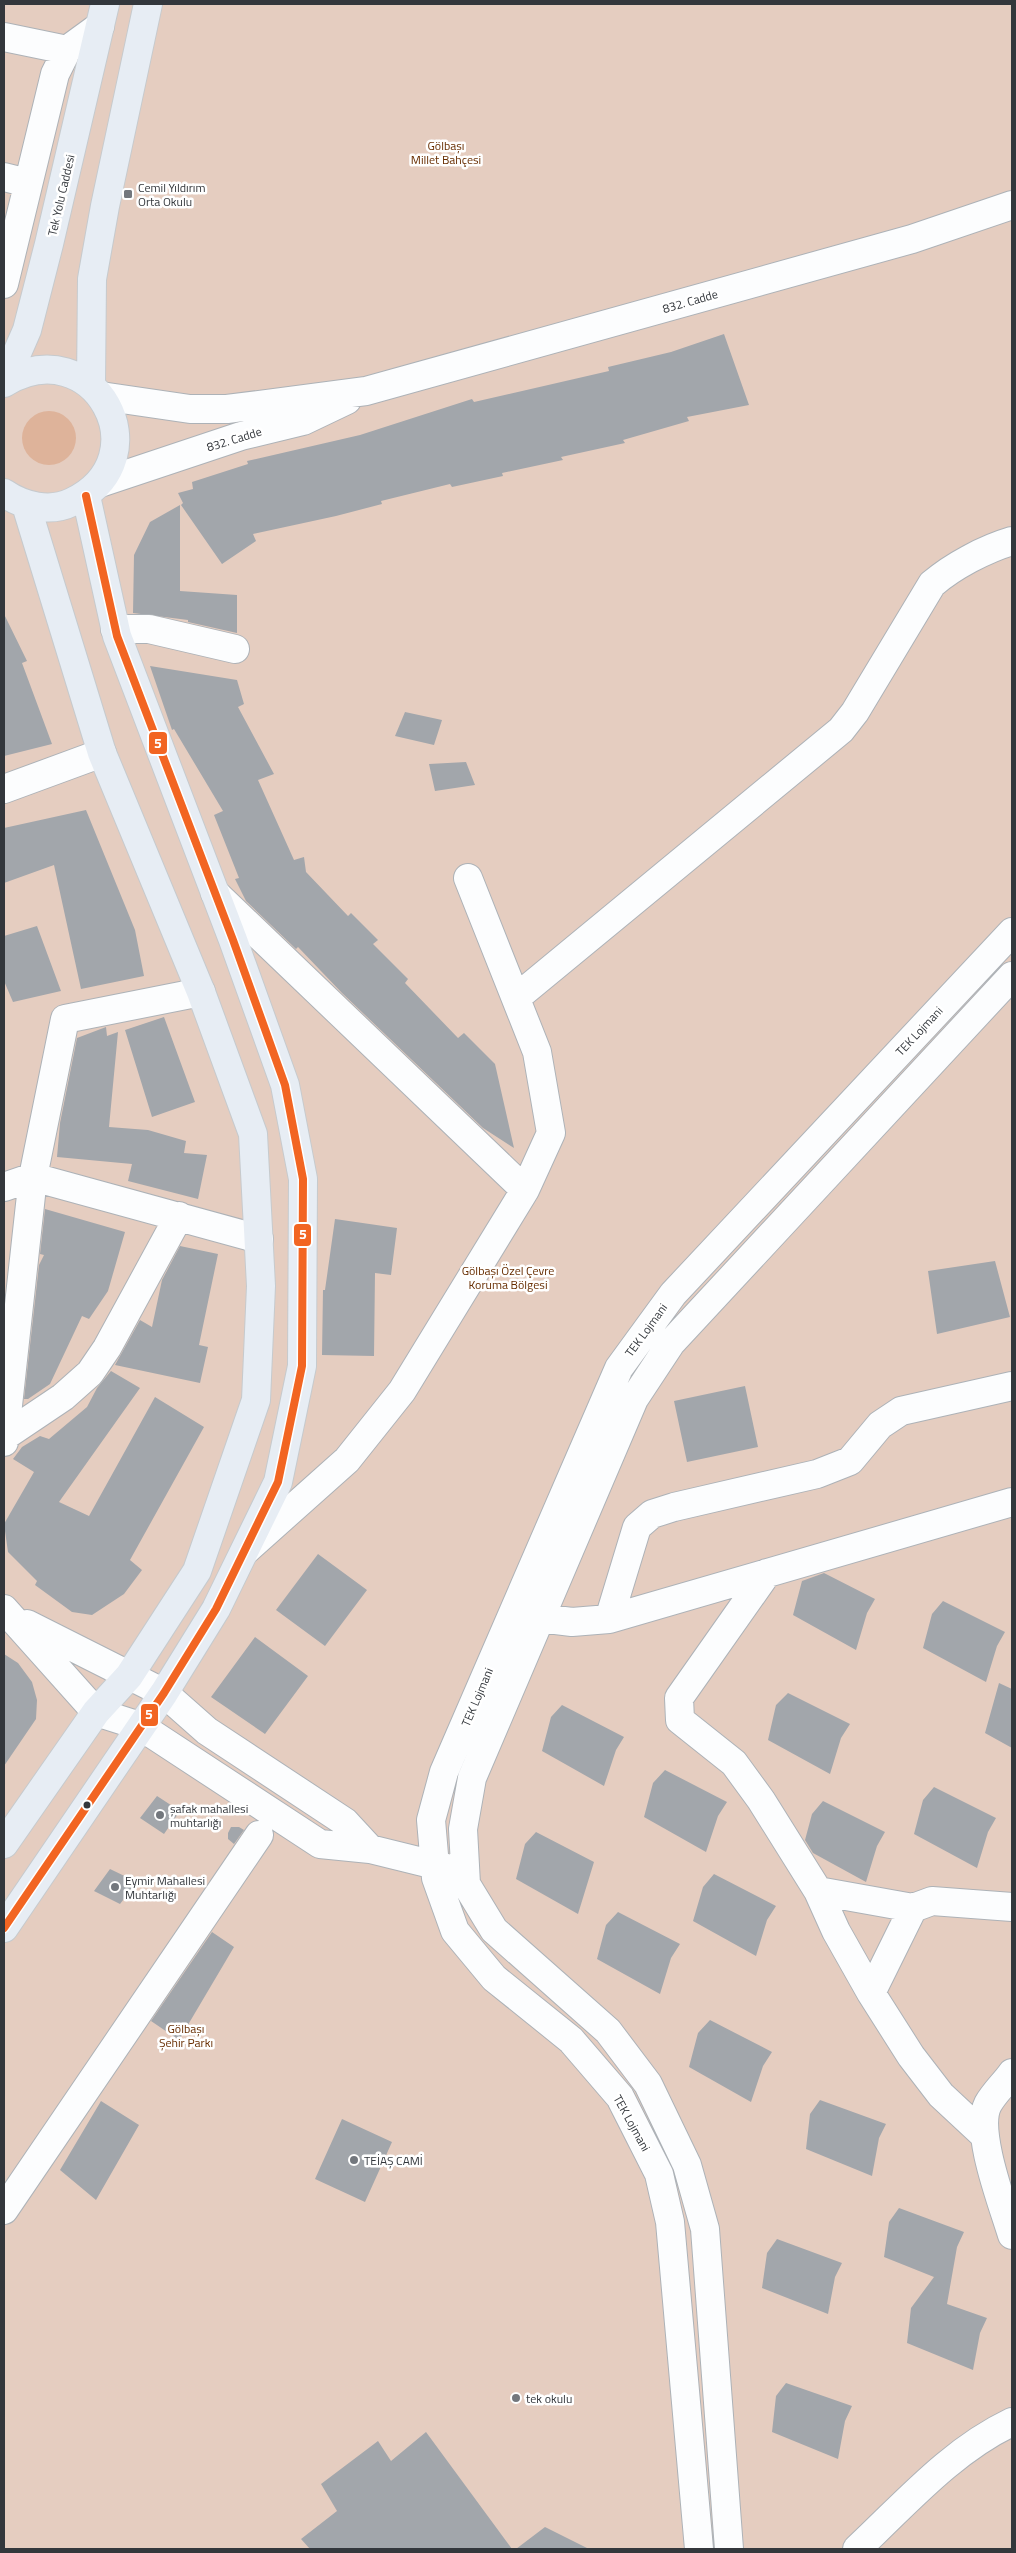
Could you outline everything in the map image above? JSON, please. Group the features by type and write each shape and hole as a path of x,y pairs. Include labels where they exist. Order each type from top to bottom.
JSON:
{"main road":[{"path":"96,390 92,279 105,206 148,4"},
{"name":"Tek Yolu Caddesi","path":"4,383 27,330 102,15"},
{"path":"4,383 20,374 38,369 57,370 75,375 96,390 111,412 116,431 115,450 110,468 93,490 60,506 46,508 15,499"},
{"path":"4,1928 164,1693 216,1609 278,1482 302,1366 303,1179 286,1084 115,629 93,490"},
{"path":"4,1844 96,1712 129,1676 197,1570 256,1400 261,1286 253,1134 201,992 102,753 15,499"}],"street":[{"path":"4,284 16,180 54,74 67,50 102,15"},
{"path":"4,37 67,50"},
{"name":"832. Cadde","path":"96,390 190,409 254,407 295,398 366,391 895,244 1012,205"},
{"path":"9,235 49,244"},
{"name":"832. Cadde","path":"93,490 241,436 303,421 366,391"},
{"path":"516,998 841,730 855,712 932,584 940,577 999,545 1012,541"},
{"path":"115,629 149,629 235,649"},
{"path":"4,789 102,753"},
{"path":"245,1551 347,1460 402,1391 525,1190 551,1133 537,1052 468,878"},
{"path":"215,893 525,1190"},
{"name":"TEK Lojmani","path":"699,2549 670,2222 659,2174 620,2097 590,2061 572,2040 494,1978 455,1931 436,1878 431,1820 444,1772 619,1368 673,1294 1012,932"},
{"path":"730,2549 705,2229 687,2165 648,2084 608,2031 494,1930 466,1884 463,1829 472,1778 634,1398 670,1343 1012,976"},
{"path":"4,1439 33,1177 65,1019 201,992"},
{"path":"4,1187 33,1177 259,1239"},
{"path":"4,1439 63,1397 90,1373 107,1348 179,1216"},
{"path":"609,1619 637,1527 652,1514 674,1507 817,1474 850,1461 880,1425 901,1411 1012,1386"},
{"path":"513,1614 572,1622 609,1619 1012,1502"},
{"path":"768,1573 678,1698 680,1720 734,1764 761,1800 818,1891 836,1931 871,1994 911,2056 941,2095 985,2136"},
{"path":"8,1613 96,1712 140,1726 320,1844 370,1849 466,1872"},
{"path":"8,1613 164,1693 207,1731 345,1822 370,1849"},
{"path":"4,2210 259,1835"},
{"path":"818,1891 913,1908 932,1901 1012,1907"},
{"path":"871,1994 913,1908"},
{"path":"1012,2073 988,2105 985,2136 1012,2235"},
{"path":"857,2549 952,2458 994,2431 1012,2422"}],"green space":[{"name":"Gölbaşı Özel Çevre Koruma Bölgesi","path":"4,4 1012,4 1012,2549 4,2549"}],"shaded area":[{"path":"49,411 59,413 68,419 74,428 76,438 74,448 68,457 59,463 49,465 39,463 30,457 24,448 22,438 24,428 30,419 39,413"}],"building":[{"path":"724,334 749,405 687,417 689,421 623,440 625,443 561,457 563,460 502,473 503,476 452,487 450,484 381,501 382,504 336,516 253,534 256,541 222,564 181,505 183,503 178,493 193,489 192,482 248,464 247,461 360,435 472,399 474,402 609,371 608,367 671,352"},
{"path":"180,505 180,591 237,595 237,633 188,622 188,620 133,613 134,555 150,522"},
{"path":"4,614 27,661 22,663 52,744 4,756"},
{"path":"150,666 237,680 244,704 238,707 274,774 258,780 294,860 304,857 306,872 348,916 351,913 378,940 373,944 408,979 405,983 458,1038 464,1033 495,1064 514,1148 483,1128 342,993 298,947 296,949 246,901 235,879 239,878 214,815 223,811 174,729 172,730"},
{"path":"405,712 442,720 434,745 395,736"},
{"path":"466,762 475,785 435,791 429,764"},
{"path":"86,810 135,930 144,976 81,989 54,865 4,883 4,828"},
{"path":"37,926 61,991 13,1002 4,981 4,936"},
{"path":"164,1017 195,1102 152,1117 125,1030"},
{"path":"106,1027 107,1036 118,1032 109,1127 148,1130 186,1141 184,1153 207,1155 198,1199 128,1181 132,1164 57,1157 60,1123 77,1038"},
{"path":"45,1209 125,1232 108,1291 89,1319 82,1316 50,1384 28,1399 24,1399 39,1265 44,1255 40,1254"},
{"path":"335,1219 397,1228 391,1275 375,1273 374,1356 322,1355 323,1290 325,1290"},
{"path":"180,1246 218,1254 199,1345 208,1347 200,1383 115,1365 140,1320 152,1327 162,1280"},
{"path":"995,1261 1010,1317 937,1334 928,1271"},
{"path":"111,1371 140,1388 59,1502 89,1516 155,1397 204,1427 130,1560 142,1570 124,1594 92,1615 72,1612 35,1585 37,1581 8,1552 4,1524 34,1472 13,1459 22,1447 40,1436 49,1439 87,1407 97,1388"},
{"path":"745,1386 758,1447 687,1462 674,1401"},
{"path":"318,1554 367,1590 325,1646 276,1610"},
{"path":"824,1573 875,1599 867,1613 856,1650 793,1615 802,1581"},
{"path":"943,1601 1005,1632 997,1646 986,1682 923,1648 932,1614"},
{"path":"255,1637 308,1676 265,1734 211,1697"},
{"path":"4,1654 18,1663 32,1682 37,1700 36,1719 4,1766"},
{"path":"999,1683 1012,1689 1012,1748 985,1733"},
{"path":"788,1693 850,1724 841,1738 830,1774 768,1740 776,1705"},
{"path":"562,1705 624,1737 616,1750 604,1786 542,1751 551,1717"},
{"path":"665,1770 727,1802 718,1816 706,1852 644,1817 653,1783"},
{"path":"934,1787 996,1818 988,1832 977,1868 914,1834 923,1800"},
{"name":"şafak mahallesi muhtarlığı","path":"157,1796 180,1811 164,1834 140,1818"},
{"path":"823,1801 885,1832 877,1846 866,1882 813,1853 805,1840 812,1814"},
{"path":"231,1827 239,1827 244,1830 234,1844 228,1839"},
{"path":"536,1832 594,1862 578,1914 516,1879 525,1844"},
{"name":"Eymir Mahallesi Muhtarlığı","path":"110,1869 137,1882 120,1904 94,1891"},
{"path":"714,1874 776,1906 767,1920 756,1956 693,1921 703,1887"},
{"path":"618,1912 680,1944 671,1958 660,1994 597,1959 606,1925"},
{"path":"212,1932 234,1947 179,2040 151,2021"},
{"path":"710,2020 772,2052 763,2066 751,2102 689,2067 698,2033"},
{"path":"820,2100 886,2124 879,2138 872,2176 806,2149 810,2114"},
{"path":"101,2101 139,2125 96,2200 60,2170"},
{"name":"TEİAŞ CAMİ","path":"342,2119 392,2142 365,2202 315,2179"},
{"path":"899,2208 964,2232 957,2247 947,2304 987,2318 980,2333 973,2370 907,2343 911,2308 934,2277 884,2257 889,2222"},
{"path":"777,2239 842,2263 835,2277 828,2314 762,2288 767,2253"},
{"path":"786,2383 852,2406 845,2421 838,2459 772,2432 776,2396"},
{"path":"426,2432 512,2549 310,2549 301,2539 337,2511 321,2484 378,2441 391,2461"},
{"path":"545,2527 589,2549 516,2549"}],"transit line":[{"name":"5","path":"4,1928 164,1693 216,1609 278,1482 302,1366 303,1179 285,1085 233,940 117,636 86,496"}],"place":[{"name":"Cemil Yıldırım Orta Okulu","path":"128,194"},
{"name":"şafak mahallesi muhtarlığı","path":"160,1815"},
{"name":"Eymir Mahallesi Muhtarlığı","path":"115,1887"},
{"name":"TEİAŞ CAMİ","path":"354,2160"},
{"name":"tek okulu","path":"516,2398"}],"park label":[{"name":"Gölbaşı Millet Bahçesi","path":"446,152"},
{"name":"Gölbaşı Şehir Parkı","path":"186,2035"}]}
